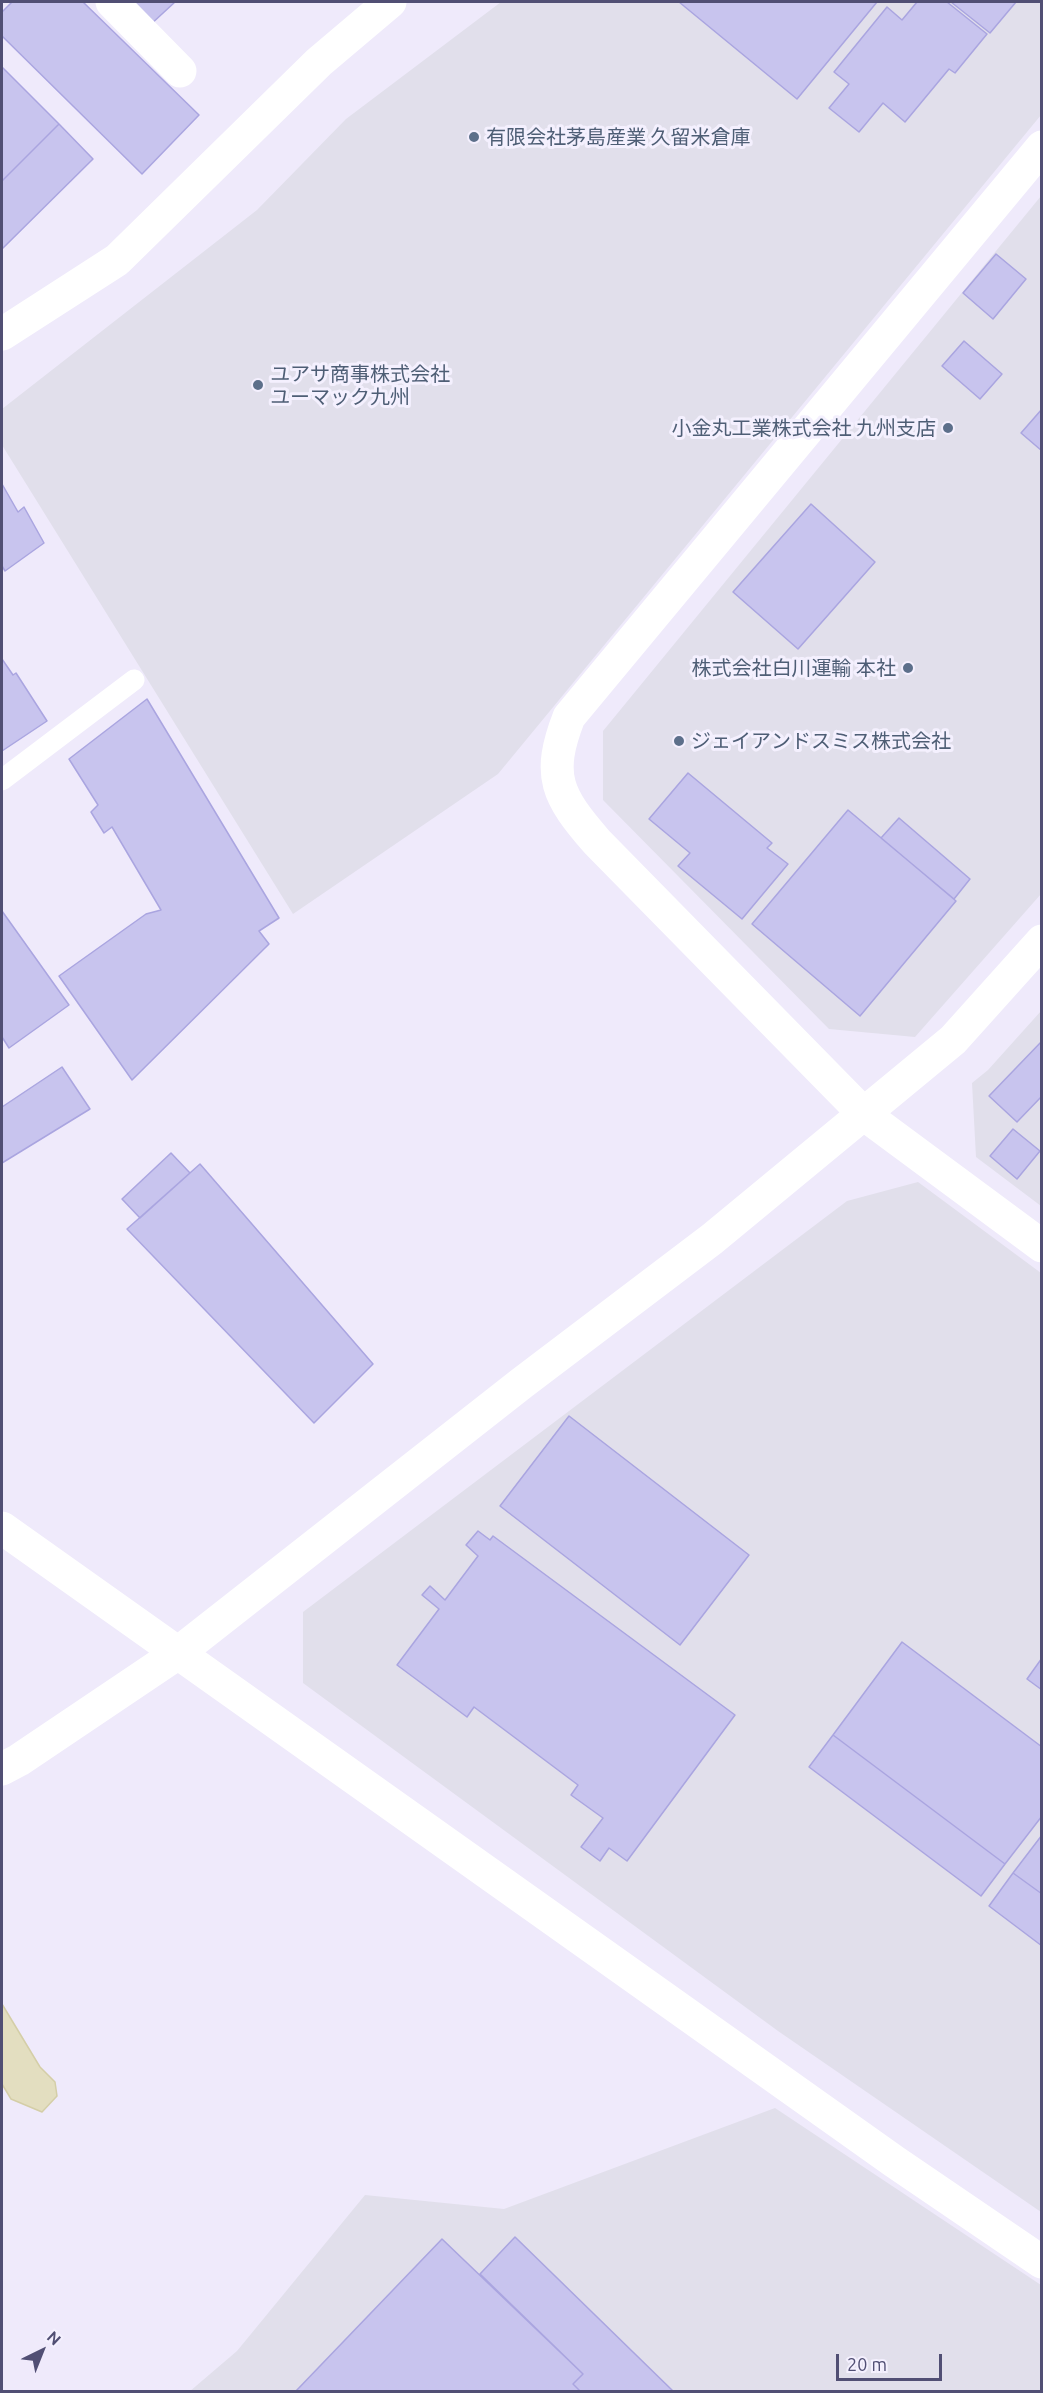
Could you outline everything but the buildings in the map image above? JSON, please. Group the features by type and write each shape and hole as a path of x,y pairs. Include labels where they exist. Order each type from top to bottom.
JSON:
{"street":[{"path":"112,2 180,71"},
{"path":"2,334 117,260 319,62 390,2"},
{"path":"1041,147 569,717 557,746 556,778 574,816 865,1115 1041,1246"},
{"path":"2,1769 19,1760 178,1653 522,1383 712,1239 954,1040 1041,941"},
{"path":"2,1528 895,2162 1041,2262"}],"lane":[{"path":"2,780 134,680"}],"shaded area":[{"path":"501,2 1041,2 1041,115 498,774 293,914 2,445 2,409 257,210 346,119"},
{"path":"1041,196 1041,894 915,1037 829,1029 603,800 603,731"},
{"path":"1041,1011 1041,1206 976,1157 972,1083 988,1070"},
{"path":"918,1182 1041,1273 1041,2212 778,2031 303,1683 303,1612 847,1201"},
{"path":"2,2004 40,2067 55,2082 57,2096 42,2112 11,2099 2,2084"},
{"path":"775,2108 1041,2285 1041,2391 189,2392 237,2351 365,2195 504,2209"}],"place":[{"name":"有限会社茅島産業 久留米倉庫","path":"474,137"},
{"name":"ユアサ商事株式会社 ユーマック九州","path":"258,385"},
{"name":"小金丸工業株式会社 九州支店","path":"948,428"},
{"name":"株式会社白川運輸 本社","path":"908,668"},
{"name":"ジェイアンドスミス株式会社","path":"679,741"}]}
